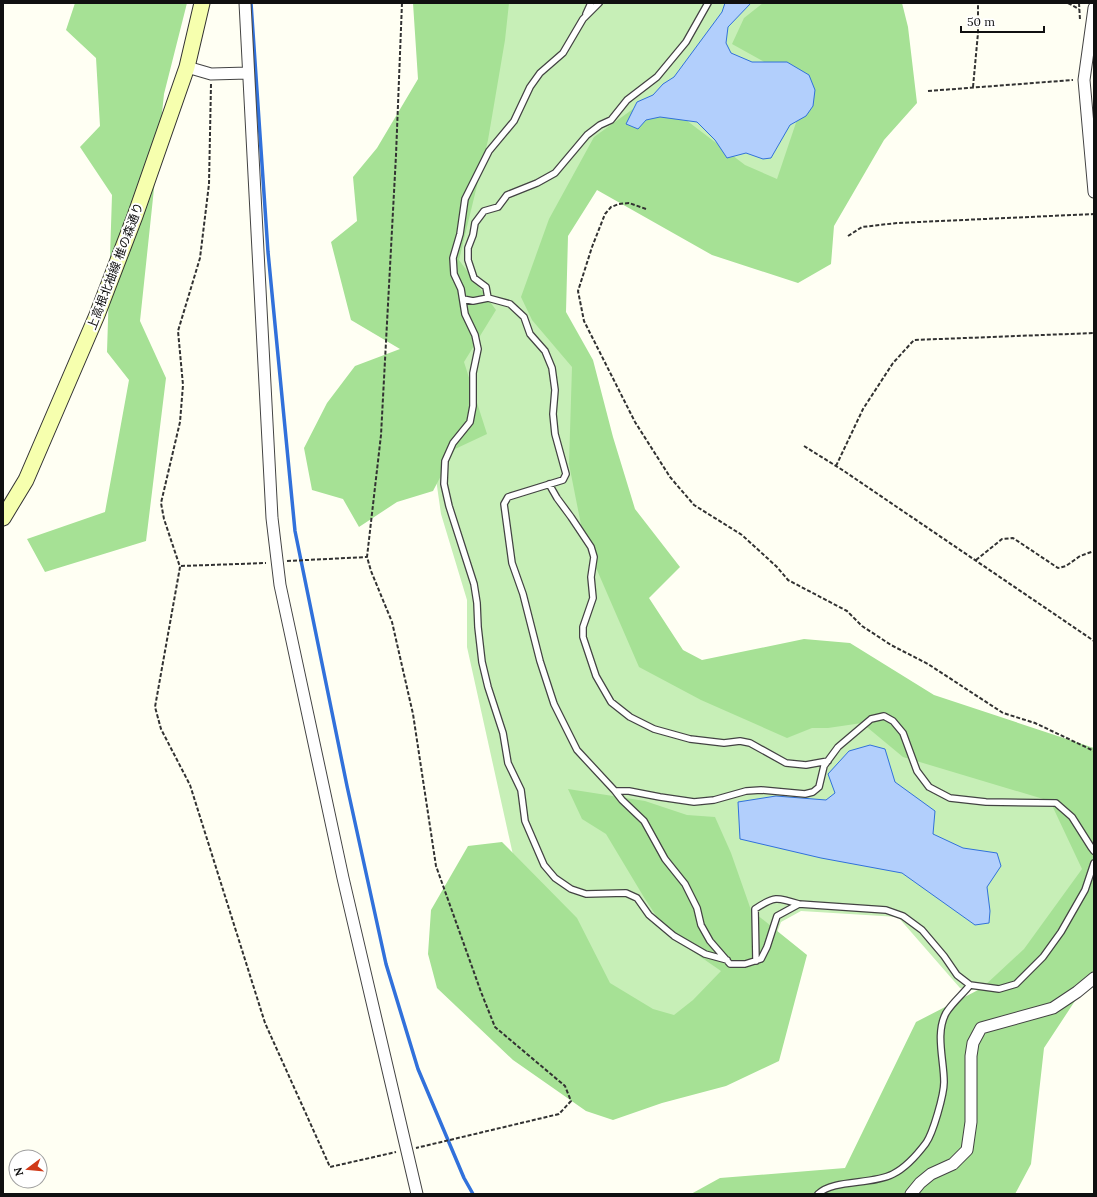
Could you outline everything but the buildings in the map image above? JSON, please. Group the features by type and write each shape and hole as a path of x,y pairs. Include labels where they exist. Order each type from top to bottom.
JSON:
{"main road":[{"name":"上高根北袖線 椎の森通り","path":"3,518 26,480 97,314 135,216 188,67 202,3"}],"street":[{"path":"245,3 272,518 280,585 343,878 416,1194"},
{"path":"1094,8 1084,80 1094,192"},
{"path":"188,67 211,74 248,73"},
{"path":"911,1194 920,1183 931,1174 953,1164 967,1150 972,1122 971,1056 973,1042 981,1028 1053,1008 1077,992 1094,978"}],"lane":[{"path":"591,3 563,53 540,73 530,87 514,121 489,151 465,199 460,234 453,258 454,274 461,289 465,314 475,335 478,349 473,373 473,406 470,422 453,443 445,461 444,484 449,506 474,584 482,662 488,688 503,733 508,763 521,790 525,820 544,865 555,878 571,890 586,894 626,893 637,898 649,915 674,936 705,954 727,960"},
{"path":"583,19 599,3"},
{"path":"488,298 486,287 474,278 468,260 468,248 473,235 475,223 484,211 498,207 507,195 537,183 555,173 587,135 600,125 612,120 627,100 656,77 686,42 708,3"},
{"path":"463,299 473,301 488,298 510,304 524,317 530,334 544,351 552,368 555,390 553,414 555,434 566,474 563,480 508,497 504,504 512,563 523,594 540,661 554,704 577,750 644,822 665,859 685,884 697,908 701,925 710,941 730,964 745,964 761,959 767,947 777,916 799,904"},
{"path":"549,484 591,547 594,557 591,577 593,598 583,627 583,637 596,676 611,702 630,717 654,728 690,739 724,743 740,741 750,743 786,763 806,765 828,761"},
{"path":"615,790 694,802 714,800 746,791 761,790 804,794 813,792 819,787 824,766 838,747 871,719 884,716 893,721 903,733 917,772 929,787 950,798 986,802 1056,803 1072,817 1094,851"},
{"path":"756,960 754,909 769,899 783,899 799,904 886,910 903,916 922,930 944,956 957,975 970,985 999,989 1016,984 1043,957 1085,890 1094,862"},
{"path":"818,1194 823,1189 843,1184 874,1180 893,1174 914,1159 927,1141 938,1112 944,1083 941,1031 946,1013 970,985"}],"path":[{"path":"211,74 209,184 200,258 178,332 183,385 180,422 161,503 164,519 180,566 155,707 161,729 190,785 265,1023 330,1167 559,1114 571,1101 565,1086 495,1027 480,992 436,866 413,714 392,622 371,571 367,556 381,435 402,3"},
{"path":"973,87 978,33 978,3"},
{"path":"1068,3 1080,8"},
{"path":"928,91 1037,82 1084,80"},
{"path":"646,209 629,203 619,204 611,207 605,214 592,246 578,291 584,321 635,422 670,477 694,505 742,535 777,567 788,580 847,611 862,626 885,641 928,664 1002,713 1035,723 1094,751"},
{"path":"848,236 862,227 897,223 1094,214"},
{"path":"836,466 863,409 893,363 914,340 1094,333"},
{"path":"804,446 976,560 1094,641"},
{"path":"976,560 1002,538 1013,538 1058,568 1066,566 1080,556 1094,551"},
{"path":"180,566 278,562 367,556"}],"green space":[{"path":"75,3 187,3 164,94 140,321 166,378 146,541 45,572 27,539 105,512 129,380 107,352 112,195 80,147 100,126 96,58 66,30"},
{"path":"413,3 509,3 505,40 488,140 459,260 496,310 464,362 487,434 455,449 433,491 397,502 359,527 343,499 312,490 304,448 327,403 355,366 400,349 351,320 331,242 357,221 353,177 377,148 418,79"},
{"path":"477,3 791,3 827,91 786,207 604,158 555,238 548,307 587,381 660,654 827,702 1079,797 1094,892 1011,995 960,988 898,917 801,911 781,922 765,965 678,1020 653,1017 606,984 515,864 467,647 467,600 441,514 428,423"},
{"path":"763,3 902,3 908,27 917,103 884,140 834,226 831,264 798,283 712,255 597,190 568,236 566,312 593,360 613,437 635,509 680,567 649,598 683,650 702,660 804,639 850,643 934,695 1094,748 1094,972 1044,1048 1031,1164 1015,1194 691,1194 720,1178 845,1168 916,1022 982,988 1024,949 1082,869 1050,801 903,757 862,723 828,728 812,728 787,738 701,700 639,667 584,540 569,464 572,367 532,320 521,297 549,219 594,137 633,109 669,107 745,165 777,179 806,93 793,78 732,44 744,18"},
{"path":"568,789 645,801 687,815 715,817 731,853 751,910 807,955 779,1061 726,1086 662,1103 613,1120 586,1111 513,1060 437,988 428,954 431,910 468,846 502,842 577,918 610,983 653,1009 674,1015 693,1000 721,971 669,935 645,899 606,834 582,819"}],"water":[{"path":"725,3 751,3 728,27 726,43 731,53 752,62 787,62 809,75 815,90 813,106 806,116 790,125 771,158 763,159 746,153 727,158 715,140 697,122 660,117 646,120 638,129 626,124 637,102 653,95 663,84 674,77 722,12"},
{"path":"870,745 885,749 895,782 935,811 933,834 963,848 997,853 1001,866 987,887 990,911 989,923 975,925 902,873 821,858 740,839 738,802 776,796 826,800 835,793 828,774 849,751"}],"waterway":[{"path":"251,3 268,252 295,531 347,786 386,964 418,1069 464,1178 473,1194"}]}
